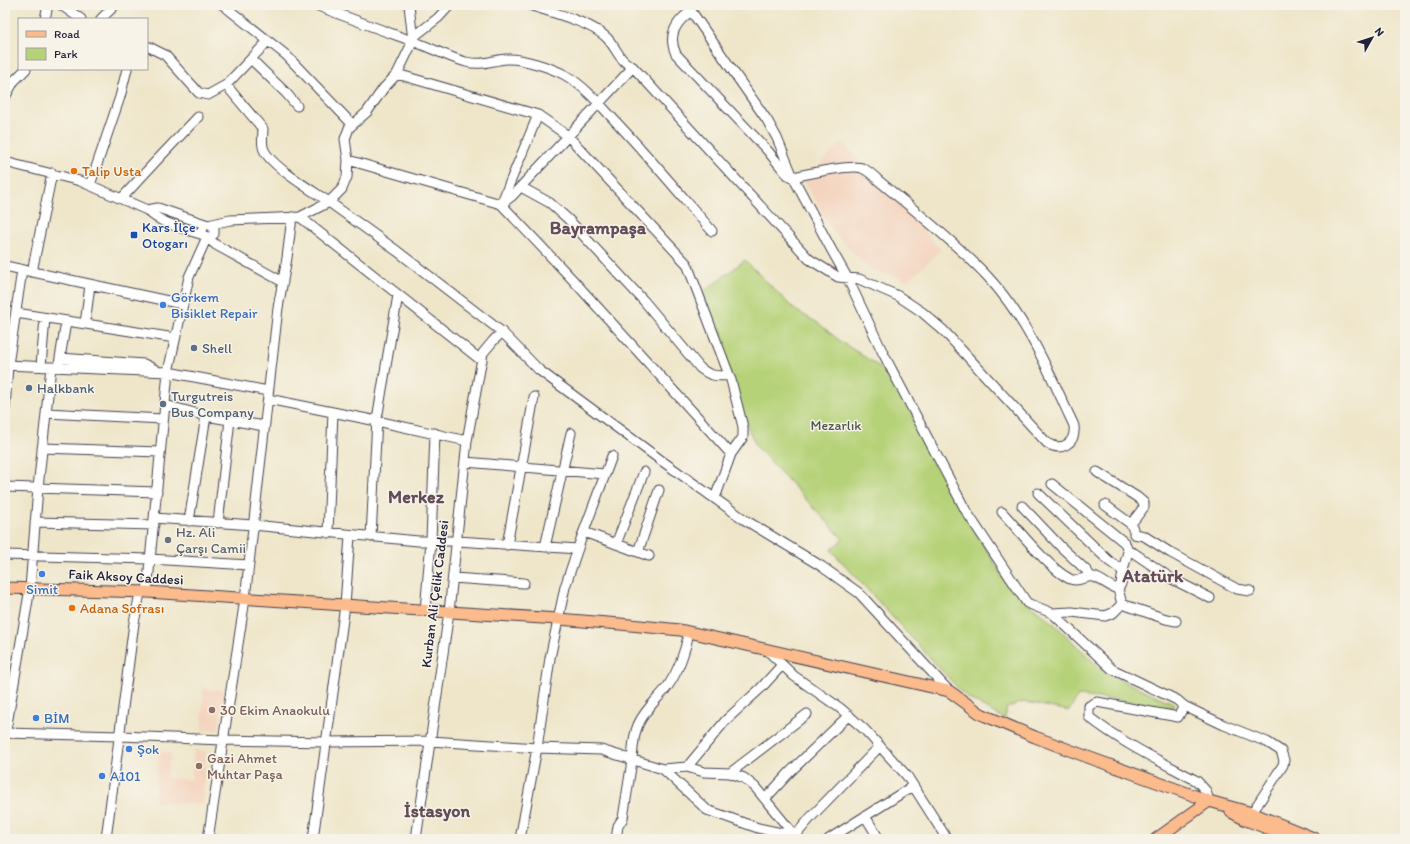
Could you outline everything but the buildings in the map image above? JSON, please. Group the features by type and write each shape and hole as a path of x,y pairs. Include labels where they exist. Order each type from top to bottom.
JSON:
{"main road":[{"name":"Faik Aksoy Caddesi","path":"5,588 144,593 620,624 689,632 949,691"},
{"path":"949,691 981,714 1035,737 1093,760 1209,801 1252,813 1316,839"},
{"path":"1209,801 1278,836 1295,839"},
{"path":"1156,839 1209,801"}],"street":[{"path":"45,18 48,5"},
{"path":"61,5 79,18"},
{"path":"102,18 115,5"},
{"path":"223,5 297,65 352,124"},
{"path":"316,5 356,22 413,41 454,58 475,64 485,64 505,59 512,59 521,60 555,70 574,81 599,104 640,148 712,231"},
{"path":"409,5 413,41"},
{"path":"208,224 230,220 296,217 329,202 338,194 345,183 348,160 345,139 349,128 367,112 383,89 397,74 416,36 438,18 450,5"},
{"path":"529,5 562,15 598,31 610,41 621,58 633,68 763,208 801,252 816,265 838,277 848,279 859,279 898,296 922,312 944,331 1047,443 1052,447 1058,448 1066,445 1073,436 1074,425 1044,360 1027,329 990,279 977,265 889,189 863,169 851,167 793,177 786,174 767,150 676,54 672,43 673,32 689,8 767,120 777,138 793,177 848,279 883,352 966,511 1027,603 1052,613 1112,669 1177,700 1184,706 1224,725 1267,742 1281,751 1284,760 1283,766 1252,813"},
{"path":"148,46 165,55 200,93 208,95 226,85 252,60 268,41"},
{"path":"252,60 286,93 297,106"},
{"path":"501,204 521,187 633,68"},
{"path":"5,97 14,81 25,70"},
{"path":"90,185 120,97 127,70"},
{"path":"397,74 538,115 568,136 687,264 729,375 744,432 741,440 731,454 715,498"},
{"path":"226,85 263,129 263,146 265,152 282,170 397,251 502,332 539,370 745,520 821,566 859,593 949,691"},
{"path":"501,204 538,115"},
{"path":"122,198 198,117"},
{"path":"348,160 501,204 572,279 731,454"},
{"path":"5,162 80,181 122,198 147,210 154,216 205,236 216,245 283,282"},
{"path":"32,272 52,173"},
{"path":"521,187 550,203 568,219 644,301 700,368 710,375 717,377 729,375"},
{"path":"147,210 158,208 213,226 215,231 212,236 205,236"},
{"path":"208,839 245,599 278,308 296,217"},
{"path":"296,217 482,357 493,340 502,332"},
{"path":"106,839 134,623 144,593 150,559 165,405 164,372 175,338 189,277 205,236"},
{"path":"5,266 182,304"},
{"path":"5,408 6,365 16,313 22,270"},
{"path":"85,324 90,285"},
{"path":"371,537 377,421 398,294"},
{"path":"16,313 175,338"},
{"path":"41,366 45,318"},
{"path":"67,322 46,414 30,588 5,734 326,742 430,741 537,748 601,750 663,769 686,767 704,772 730,773 744,778 755,786 797,837"},
{"name":"Kurban Ali Çelik Caddesi","path":"416,839 449,612 467,440 482,357"},
{"path":"6,365 41,366 57,364 164,372 268,395 333,412 467,440"},
{"path":"506,545 534,397"},
{"path":"165,405 206,416 264,426"},
{"path":"328,533 333,412"},
{"path":"46,414 163,419"},
{"path":"189,521 206,416"},
{"path":"218,524 230,420"},
{"path":"545,547 571,432"},
{"path":"425,611 431,541 435,433"},
{"path":"42,448 160,452"},
{"path":"520,839 537,748 550,658 565,588 612,456"},
{"path":"465,462 605,474"},
{"path":"616,544 644,472"},
{"path":"1097,472 1144,503 1144,507 1131,524"},
{"path":"1052,484 1134,553 1172,579 1210,598"},
{"path":"5,487 157,492"},
{"path":"638,552 659,490"},
{"path":"1038,493 1109,561 1123,572"},
{"path":"1105,505 1131,524 1134,534 1127,547 1121,584 1118,589 1122,604"},
{"path":"1022,506 1061,547 1087,571 1090,576"},
{"path":"1002,512 1052,566 1071,579 1079,580 1090,576 1098,578 1118,589"},
{"path":"35,522 189,521 253,525 350,536 578,549"},
{"path":"584,532 649,556"},
{"path":"1134,534 1144,536 1171,553 1237,589 1250,591"},
{"path":"313,839 344,605 350,536"},
{"path":"5,555 150,559 249,566"},
{"path":"453,578 524,583"},
{"path":"1052,613 1072,612 1104,616 1112,614 1122,604"},
{"path":"1122,604 1176,621"},
{"path":"616,839 618,826 623,818 633,744 638,724 673,677 685,651 689,632"},
{"path":"767,650 794,676 840,708 865,730 907,776 947,839"},
{"path":"686,767 726,720 761,688 782,665"},
{"path":"1184,706 1178,717 1097,702 1089,706 1089,718 1124,742 1197,781 1206,791 1209,801"},
{"path":"730,773 807,714"},
{"path":"765,799 790,772 849,715"},
{"path":"797,837 880,746"},
{"path":"663,769 707,810 758,828 797,837"},
{"path":"829,839 913,786"},
{"path":"864,816 879,839"}],"shaded area":[{"path":"842,142 941,250 908,281 868,268 835,234 804,182"},
{"name":"30 Ekim Anaokulu","path":"203,689 224,690 219,730 202,731"},
{"name":"Gazi Ahmet Muhtar Paşa","path":"194,750 206,752 203,804 155,802 159,751 171,754 167,778 191,780"}],"green space":[{"name":"Mezarlık","path":"745,260 795,310 818,323 840,341 874,363 894,380 977,534 1006,582 1024,600 1050,620 1101,669 1114,677 1175,704 1172,708 1078,696 1069,711 1025,702 1007,707 1005,719 966,697 831,550 843,539 756,446 742,413 702,293"}],"place":[{"name":"Talip Usta","path":"74,171"},
{"name":"Kars İlçe Otogarı","path":"134,235"},
{"name":"Görkem Bisiklet Repair","path":"163,305"},
{"name":"Shell","path":"194,348"},
{"name":"Halkbank","path":"29,388"},
{"name":"Turgutreis Bus Company","path":"163,404"},
{"name":"Hz. Ali Çarşı Camii","path":"168,540"},
{"name":"Simit","path":"42,574"},
{"name":"Adana Sofrası","path":"72,608"},
{"name":"30 Ekim Anaokulu","path":"212,710"},
{"name":"BİM","path":"36,718"},
{"name":"Şok","path":"129,749"},
{"name":"Gazi Ahmet Muhtar Paşa","path":"199,766"},
{"name":"A101","path":"102,776"}],"district":[{"name":"Bayrampaşa","path":"598,228"},
{"name":"Merkez","path":"416,497"},
{"name":"Atatürk","path":"1153,576"},
{"name":"İstasyon","path":"437,811"}]}
